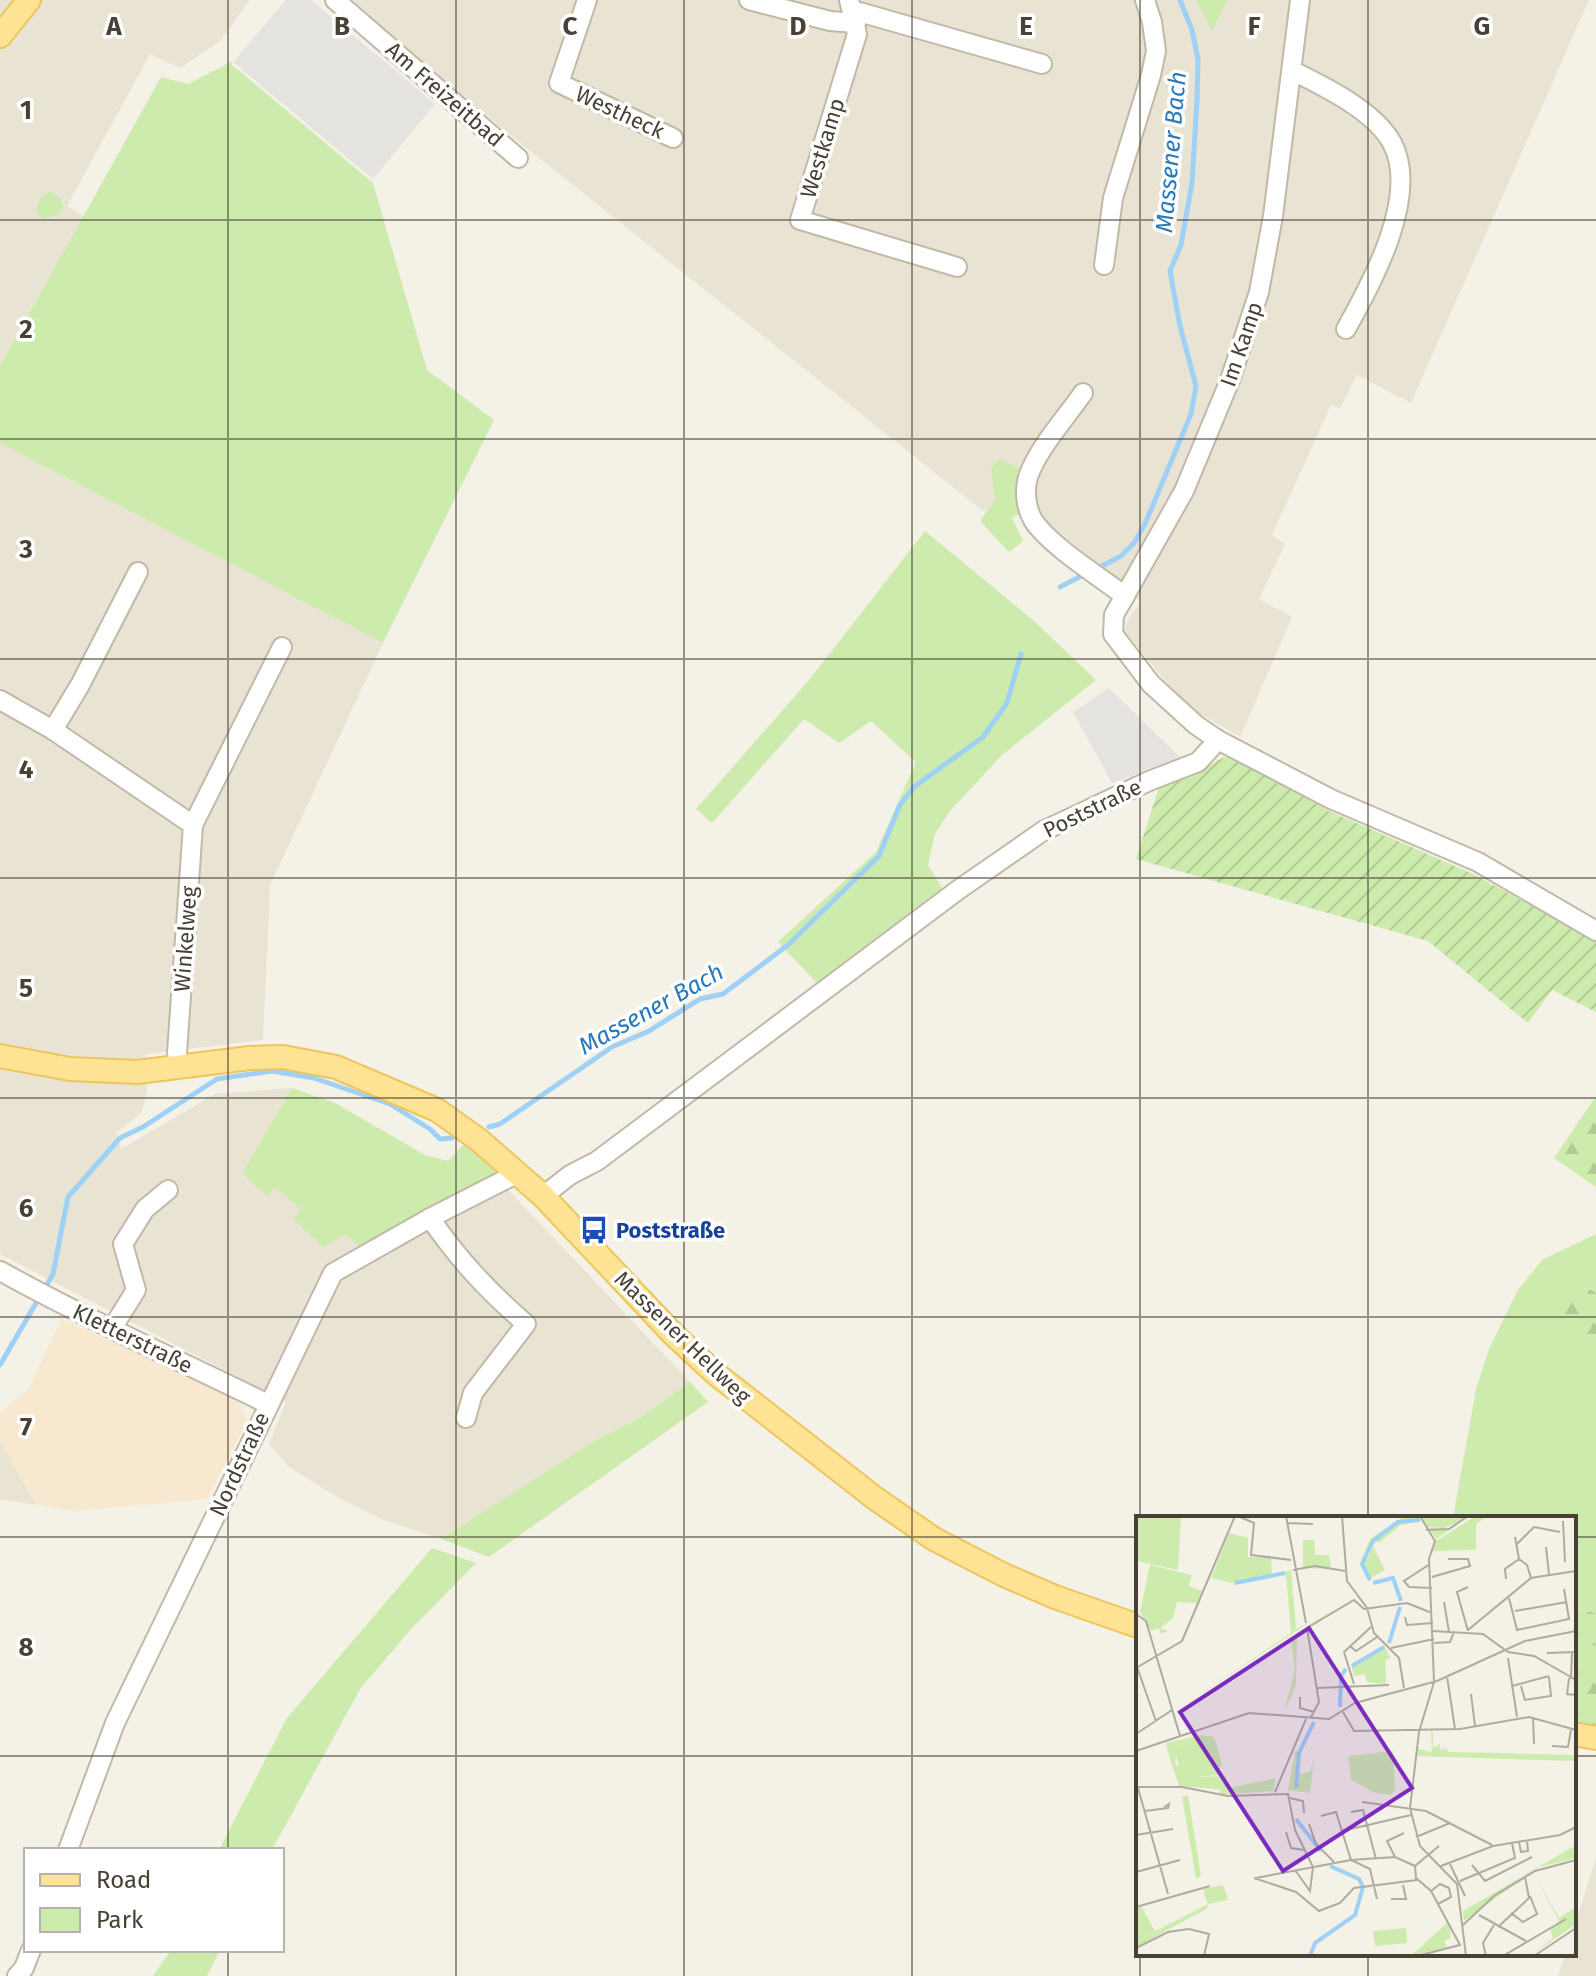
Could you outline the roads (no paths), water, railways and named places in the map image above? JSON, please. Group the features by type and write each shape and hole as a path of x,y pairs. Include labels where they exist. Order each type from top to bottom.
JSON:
{"main road":[{"path":"0,36 29,0"},
{"name":"Massener Hellweg","path":"0,1056 50,1067 112,1072 283,1057 336,1067 437,1110 462,1126 543,1196 673,1334 716,1374 763,1414 876,1499 934,1539 1004,1575 1136,1625"},
{"path":"1576,1734 1596,1738"}],"street":[{"name":"Am Freizeitbad","path":"335,0 518,158"},
{"name":"Westheck","path":"587,0 559,83 673,138"},
{"path":"749,0 830,21 853,11 1042,64"},
{"path":"1104,265 1113,198 1156,51 1145,0"},
{"name":"Im Kamp","path":"1218,740 1196,725 1151,684 1113,634 1114,615 1184,491 1210,431 1259,292 1293,71 1300,0"},
{"name":"Westkamp","path":"853,11 857,34 800,220 957,267"},
{"path":"1293,71 1326,87 1361,111 1386,134 1398,157 1400,191 1394,220 1380,261 1346,329"},
{"path":"1083,393 1032,468 1026,495 1036,524 1125,596"},
{"path":"53,730 80,685 138,572"},
{"name":"Winkelweg","path":"177,1053 193,825 282,647"},
{"path":"0,700 53,730 193,825"},
{"path":"1218,740 1331,799 1478,862 1596,931"},
{"name":"Poststraße","path":"543,1196 570,1175 597,1161 932,909 1043,831 1149,781 1198,762 1218,740"},
{"name":"Nordstraße","path":"69,1848 115,1723 333,1273 518,1173"},
{"path":"113,1327 136,1290 123,1244 145,1209 168,1190"},
{"path":"430,1218 463,1264 526,1324 473,1393 466,1418"},
{"name":"Kletterstraße","path":"0,1271 54,1301 268,1404"},
{"path":"21,1972 30,1952"}],"waterway":[{"name":"Massener Bach","path":"1096,569 1121,556 1134,543 1145,524 1191,414 1196,386 1170,271 1181,245 1192,183 1197,100 1198,59 1192,30 1180,0"},
{"name":"Massener Bach","path":"1060,587 1087,573"},
{"name":"Massener Bach","path":"489,1127 500,1124 612,1047 649,1031 700,999 723,994 788,945 879,856 900,805 915,786 983,737 1007,703 1021,654"},
{"name":"Massener Bach","path":"0,1365 53,1274 68,1197 120,1138 143,1127 217,1079 272,1071 314,1078 390,1104 430,1129 440,1139 452,1138"}],"place":[{"name":"Poststraße","path":"594,1230"}]}
